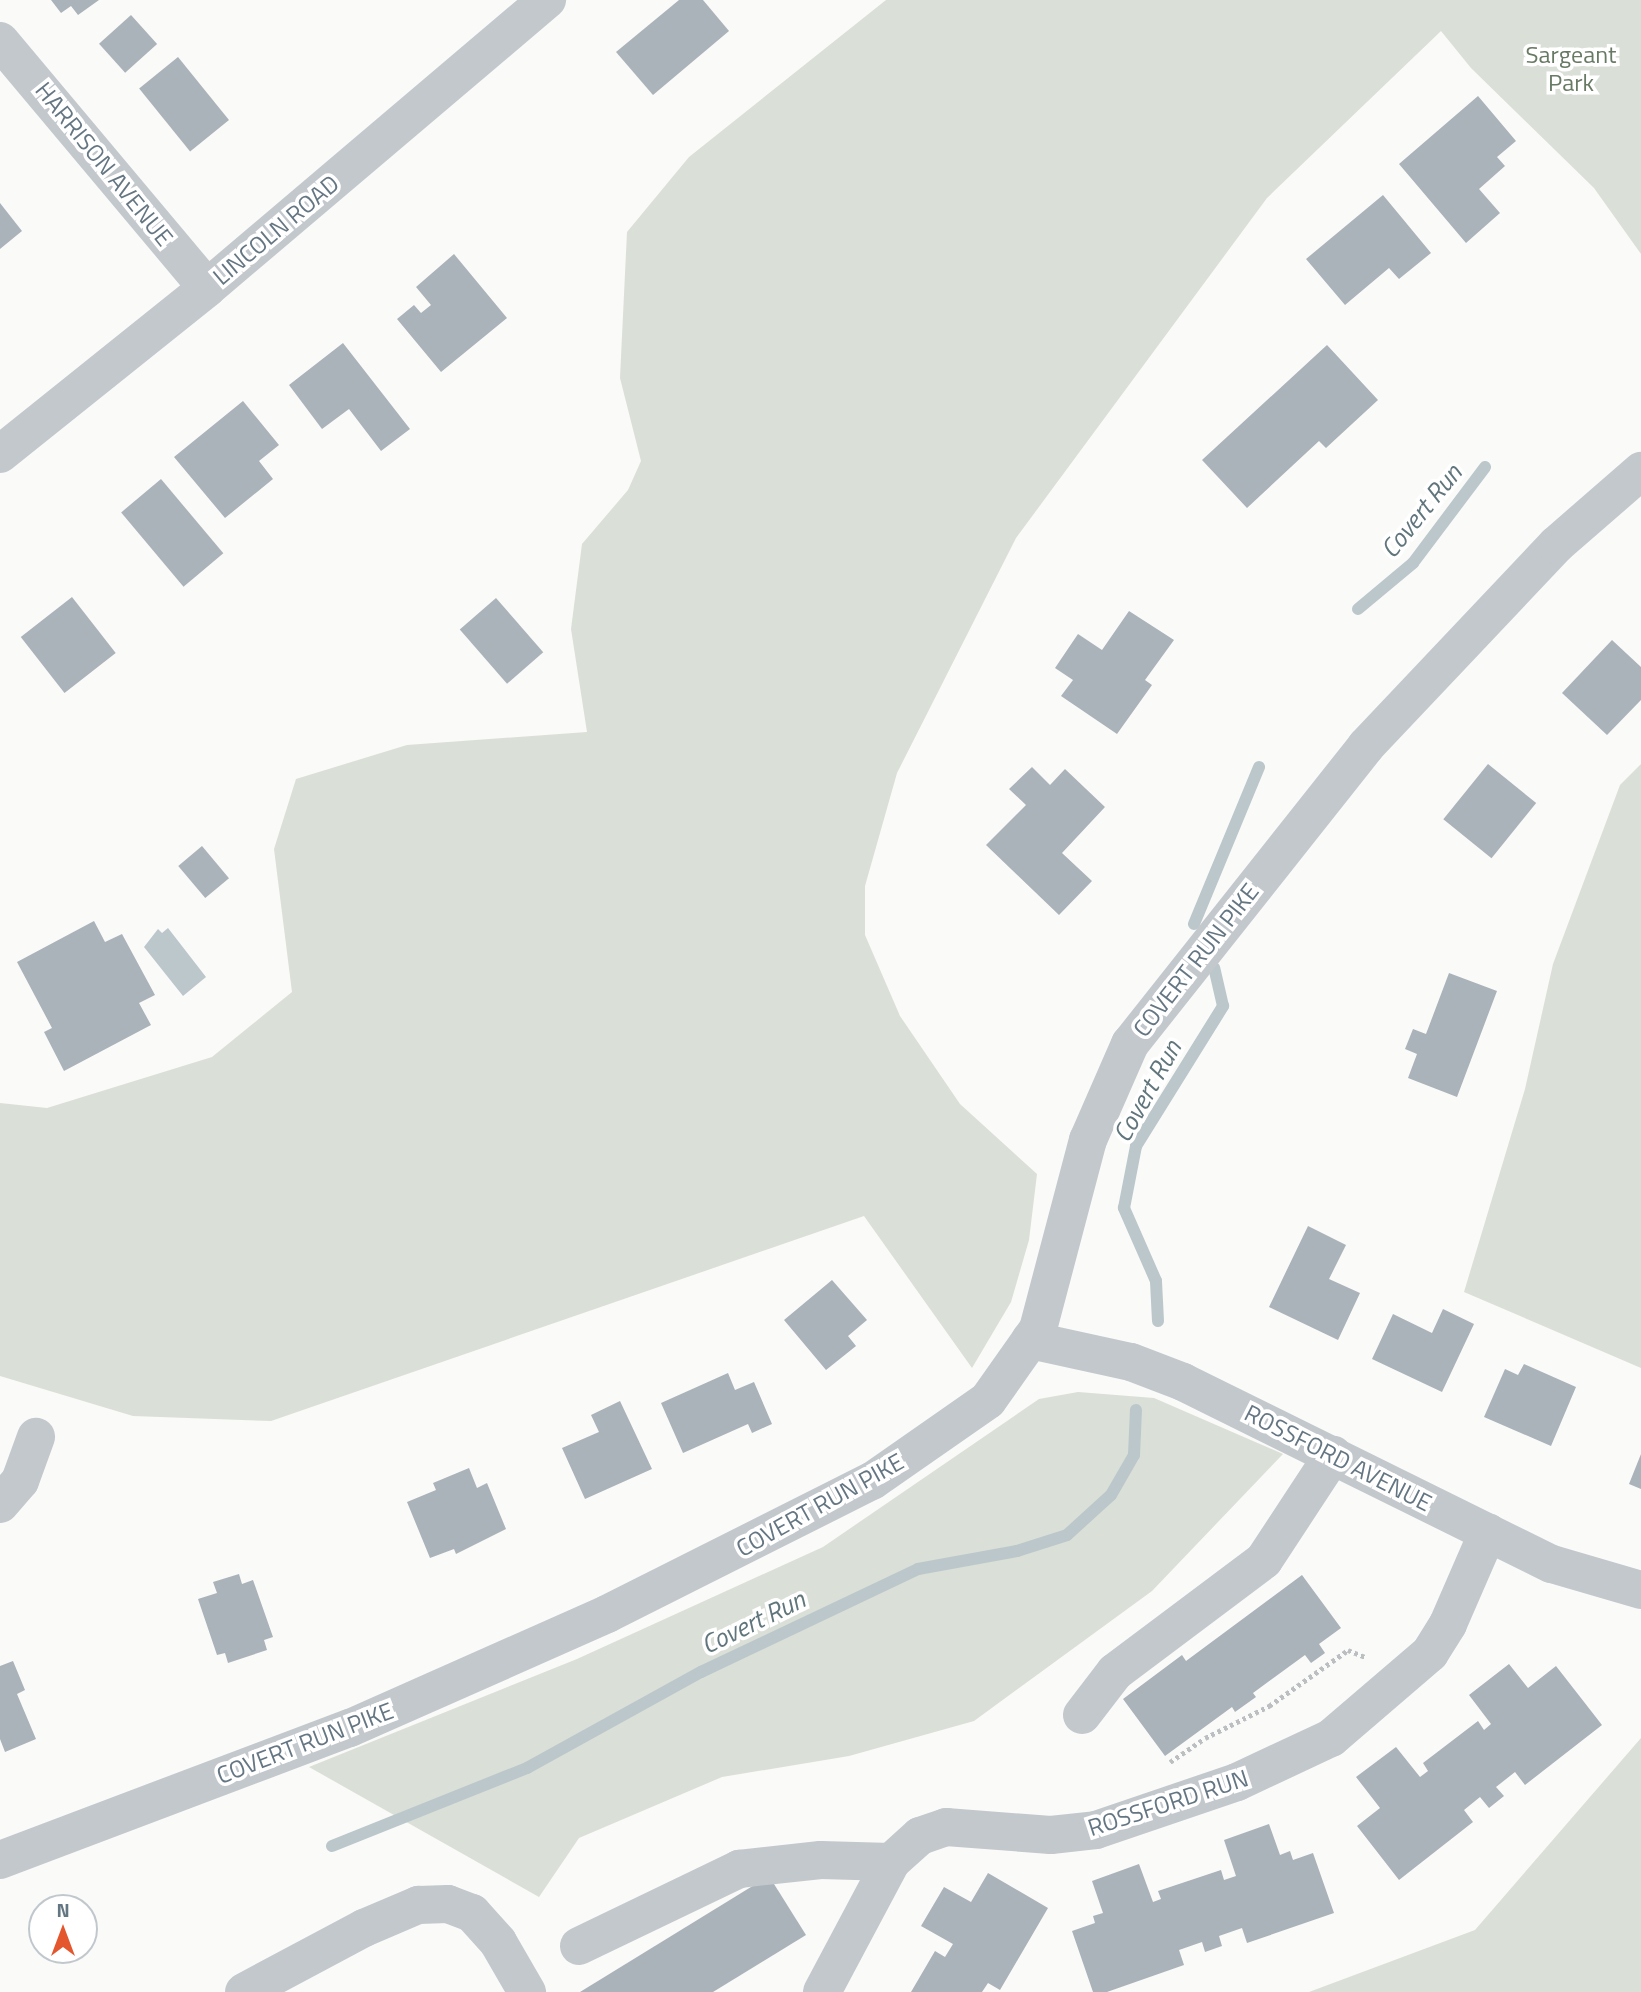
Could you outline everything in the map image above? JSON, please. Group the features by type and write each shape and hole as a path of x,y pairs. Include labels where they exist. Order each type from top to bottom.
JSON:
{"street":[{"name":"LINCOLN ROAD","path":"0,454 207,288 547,0"},
{"name":"HARRISON AVENUE","path":"0,41 207,288"},
{"name":"COVERT RUN PIKE","path":"0,1860 371,1719 607,1614 784,1529 872,1481 988,1400 1030,1340 1049,1291 1087,1140 1130,1044 1366,746 1556,545 1641,471"},
{"name":"ROSSFORD AVENUE","path":"1030,1340 1131,1362 1183,1382 1552,1564 1641,1590"},
{"path":"0,1504 20,1481 36,1437"},
{"path":"1083,1715 1115,1672 1264,1560 1333,1455"},
{"name":"ROSSFORD RUN","path":"822,1992 891,1862 920,1836 946,1828 1051,1835 1096,1830 1296,1758 1331,1738 1406,1677 1430,1653 1448,1624 1488,1532"},
{"path":"579,1947 739,1869 821,1860 891,1862"},
{"path":"244,1992 364,1928 418,1905 448,1905 472,1913 498,1942 527,1992"}],"path":[{"path":"1160,1809 1160,1775 1173,1759 1269,1706 1348,1650 1406,1677"}],"green space":[{"name":"Sargeant Park","path":"886,0 1641,0 1641,254 1594,188 1471,68 1441,31 1267,198 1016,538 897,773 865,886 865,935 900,1016 960,1104 1037,1174 1029,1240 1011,1302 972,1368 864,1216 271,1421 133,1416 0,1376 0,1103 47,1108 212,1057 292,992 274,849 296,779 407,745 587,732 571,629 582,544 628,490 641,461 620,378 627,232 689,157"},
{"path":"1641,764 1641,1368 1464,1292 1525,1089 1553,964 1620,785"},
{"path":"1078,1392 1154,1398 1283,1454 1152,1591 974,1721 849,1756 722,1777 579,1838 539,1897 309,1767 577,1659 823,1547 1039,1399"},
{"path":"1641,1738 1641,1992 1309,1992 1475,1930"}],"shaded area":[{"path":"168,928 206,977 183,996 144,947 158,929 162,933"}],"building":[{"path":"51,0 99,0 78,15 71,6 61,13"},
{"path":"679,0 703,0 729,31 653,95 616,52"},
{"path":"131,15 157,44 125,73 99,44"},
{"path":"178,57 229,120 190,151 139,88"},
{"path":"1478,96 1516,141 1497,157 1505,166 1479,189 1500,213 1466,243 1399,164"},
{"path":"1383,195 1431,253 1399,279 1389,268 1345,305 1306,259"},
{"path":"0,203 22,231 0,249"},
{"path":"454,254 507,318 441,372 397,319 414,305 421,313 431,305 416,287"},
{"path":"343,343 410,429 381,451 349,409 322,429 289,385"},
{"path":"1327,345 1378,400 1326,448 1319,441 1247,508 1202,460"},
{"path":"243,401 279,445 259,461 273,479 225,518 174,457"},
{"path":"161,479 223,553 184,587 121,512"},
{"path":"72,597 116,653 64,693 21,637"},
{"path":"496,598 543,652 507,684 460,629"},
{"path":"1129,611 1174,640 1145,680 1152,685 1117,734 1061,696 1073,680 1055,668 1078,634 1102,650"},
{"path":"1612,640 1641,667 1641,700 1607,735 1562,693"},
{"path":"1488,764 1536,803 1492,858 1443,819"},
{"path":"1032,767 1050,785 1065,769 1105,807 1062,853 1092,881 1059,915 986,845 1026,805 1009,789"},
{"path":"202,846 229,878 205,898 178,866"},
{"path":"94,921 105,942 122,934 155,995 139,1003 151,1025 64,1071 44,1032 52,1028 17,962"},
{"path":"1449,973 1497,991 1457,1097 1408,1078 1417,1054 1405,1049 1413,1029 1426,1034"},
{"path":"1308,1226 1346,1245 1329,1279 1360,1293 1338,1340 1269,1307"},
{"path":"832,1280 867,1320 848,1336 856,1346 826,1370 784,1320"},
{"path":"1443,1309 1474,1324 1442,1392 1372,1359 1393,1314 1432,1333"},
{"path":"1524,1364 1576,1387 1551,1446 1484,1417 1505,1369 1518,1375"},
{"path":"728,1373 735,1390 754,1382 772,1424 752,1433 748,1424 683,1453 661,1403"},
{"path":"620,1401 652,1469 585,1499 562,1448 599,1432 591,1415"},
{"path":"1641,1454 1641,1489 1629,1484"},
{"path":"469,1468 477,1488 487,1483 506,1529 456,1554 454,1549 430,1558 407,1502 436,1490 433,1483"},
{"path":"239,1574 242,1584 253,1580 273,1637 264,1640 267,1650 228,1663 225,1653 217,1655 198,1599 217,1593 213,1582"},
{"path":"1302,1575 1341,1628 1319,1644 1325,1653 1311,1663 1305,1655 1253,1693 1256,1697 1235,1712 1232,1707 1165,1756 1123,1699 1182,1655 1186,1661"},
{"path":"13,1661 25,1690 17,1694 36,1739 5,1752 0,1739 0,1666"},
{"path":"1509,1664 1528,1688 1556,1666 1602,1725 1525,1785 1515,1772 1496,1787 1504,1796 1489,1808 1480,1797 1464,1810 1473,1822 1399,1880 1357,1826 1380,1808 1356,1777 1396,1747 1420,1777 1428,1771 1423,1763 1478,1721 1484,1730 1491,1724 1469,1695"},
{"path":"1269,1824 1280,1855 1290,1851 1293,1860 1313,1853 1334,1913 1247,1943 1242,1928 1219,1936 1222,1946 1205,1952 1202,1942 1179,1950 1184,1965 1107,1992 1093,1992 1072,1931 1095,1923 1093,1916 1103,1913 1092,1881 1139,1864 1153,1902 1161,1899 1158,1891 1221,1870 1224,1880 1236,1876 1224,1840"},
{"path":"988,1873 1048,1908 1000,1990 988,1983 982,1992 911,1992 935,1951 945,1957 953,1944 921,1926 944,1887 971,1902"},
{"path":"769,1876 806,1935 713,1992 580,1992"}],"waterway":[{"name":"Covert Run","path":"1358,609 1413,563 1485,467"},
{"name":"Covert Run","path":"1194,924 1259,767"},
{"name":"Covert Run","path":"1158,1321 1156,1281 1124,1208 1136,1146 1223,1006 1214,968"},
{"name":"Covert Run","path":"332,1846 527,1768 701,1672 918,1569 1017,1551 1067,1535 1111,1495 1134,1455 1136,1410"}]}
